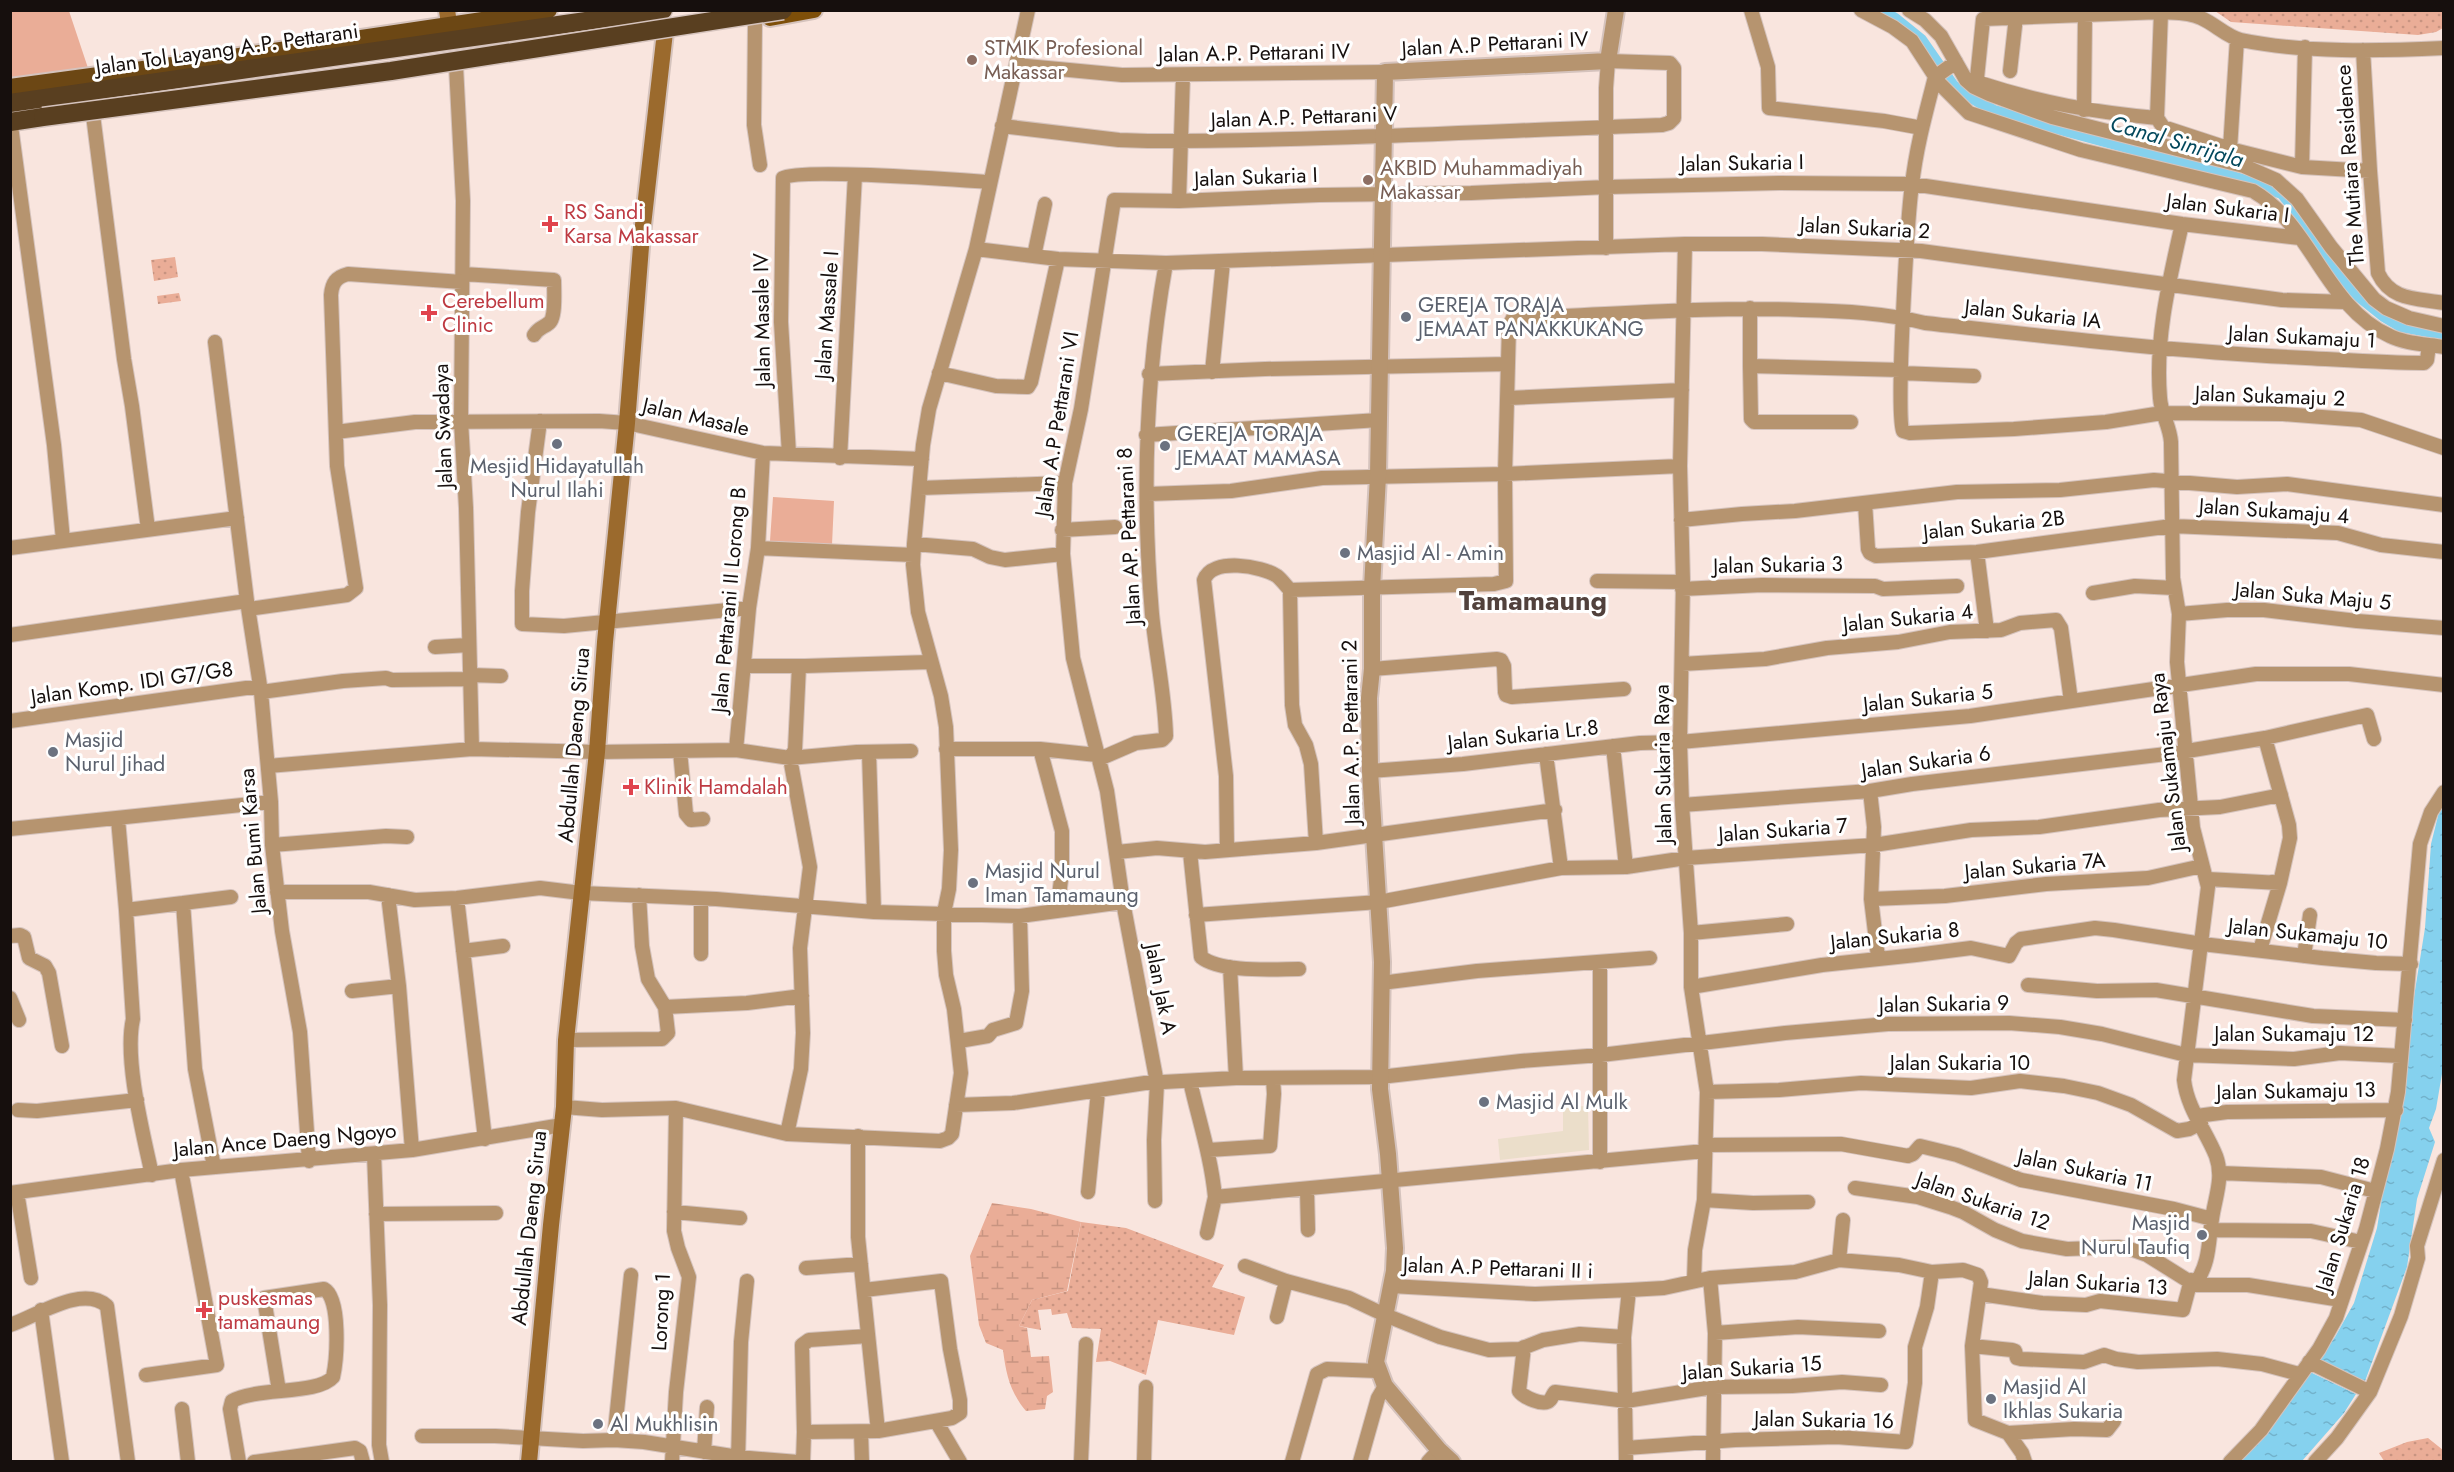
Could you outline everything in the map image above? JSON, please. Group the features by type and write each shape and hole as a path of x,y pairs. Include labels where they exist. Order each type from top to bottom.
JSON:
{"highway":[{"path":"10,87 239,57 448,17 549,10"},
{"name":"Jalan Tol Layang A.P. Pettarani","path":"10,95 600,10"},
{"name":"Jalan Tol Layang A.P. Pettarani","path":"10,103 663,10"},
{"path":"11,123 402,69 787,12"},
{"path":"11,123 428,60 453,63 757,15"}],"main road":[{"path":"11,123 93,115 665,32 757,15 814,10"},
{"name":"Abdullah Daeng Sirua","path":"530,1461 564,1107 566,1040 597,752 642,234 665,32"}],"street":[{"path":"564,1107 602,1110 676,1108 787,1134 945,1140 952,1134 962,1073 959,1041 946,975 944,913 949,888 951,850 946,727 941,696 918,612 913,550 928,409 976,249 988,182 1028,10"},
{"path":"1606,248 1606,88 1616,10"},
{"path":"1751,10 1768,67 1769,108 1884,121 1922,128"},
{"path":"1861,10 1893,27 1912,41 1964,111 1976,116 2080,150 2253,190 2258,172"},
{"path":"1909,10 1941,36 1954,63 1974,87 2022,107 2258,172 2276,180 2297,199 2331,247 2374,299 2386,308 2409,318 2444,326"},
{"path":"2161,12 2157,118 2163,126 2230,149 2302,167 2370,171"},
{"name":"The Mutiara Residence","path":"2157,118 2084,110 2022,97 1978,81 1983,19 2161,12 2195,15 2237,39 2268,44 2363,50 2444,48"},
{"path":"757,15 754,125 760,165"},
{"path":"2084,110 2085,16"},
{"path":"2010,71 2016,17"},
{"path":"2230,149 2237,39"},
{"path":"2302,167 2305,46"},
{"name":"The Mutiara Residence","path":"2363,50 2377,261 2381,280 2389,290 2397,295 2444,303"},
{"name":"Jalan A.P Pettarani IV","path":"1384,72 1608,61"},
{"name":"Jalan A.P. Pettarani V","path":"1002,126 1119,140 1180,141 1607,127 1669,123 1674,118 1674,68 1672,64 1608,61"},
{"name":"Jalan Swadaya","path":"453,63 463,201 461,421 466,508 472,748"},
{"path":"1936,76 1954,63"},
{"name":"Jalan A.P. Pettarani IV","path":"1016,65 1122,75 1384,72"},
{"name":"Jalan A.P. Pettarani 2","path":"1382,1379 1376,1359 1391,1286 1395,1248 1391,1179 1381,1107 1381,983 1370,771 1369,698 1372,669 1371,588 1378,476 1384,72"},
{"path":"1179,201 1183,75"},
{"name":"Jalan Sukamaju 2","path":"1936,76 1922,128 1912,184 1901,371 1900,427 1905,432 2013,429 2106,422 2162,413 2283,414 2354,419 2444,448"},
{"path":"93,115 148,529"},
{"path":"11,123 54,445 63,540"},
{"name":"Jalan Masale IV","path":"789,454 781,322 783,178 790,175 855,175"},
{"path":"855,175 988,182"},
{"name":"Jalan Massale I","path":"840,458 855,175"},
{"name":"Jalan Sukaria I","path":"1114,200 1179,201 1471,193 1607,186 1779,183 1912,184 2182,224 2300,238"},
{"name":"Jalan Sukaria I","path":"2253,190 2281,212 2300,238"},
{"name":"Jalan A.P Pettarani VI","path":"1114,200 1081,409 1065,483 1062,530 1073,658 1098,757 1117,852 1123,902"},
{"path":"1034,256 1045,204"},
{"name":"Jalan Sukamaju Raya","path":"2182,224 2159,347 2162,413 2171,432 2174,588 2179,614 2177,662 2180,752 2193,828 2208,894 2184,1072 2187,1099 2199,1119 2215,1155 2220,1173 2207,1263 2193,1283"},
{"path":"2300,238 2345,302 2379,331 2397,339 2444,347"},
{"name":"Jalan Sukaria 2","path":"976,249 1058,259 1166,263 1685,244 1753,244 1907,250 2282,300 2345,302"},
{"name":"Jalan Sukaria Raya","path":"1685,244 1680,466 1682,585 1680,742 1691,933 1691,987 1707,1092 1704,1200 1695,1250 1694,1281"},
{"path":"939,374 996,386 1028,387 1058,259"},
{"path":"1212,372 1223,262"},
{"name":"Jalan AP. Pettarani 8","path":"1098,757 1136,743 1162,740 1166,736 1152,613 1146,435 1149,374 1155,321 1166,263"},
{"path":"10,635 248,605 348,595 355,591 350,536 338,466 336,432 331,294 335,280 340,276 348,274 554,280 553,318 549,323 541,326 534,335"},
{"path":"1750,308 1751,419 1754,422 1851,422"},
{"name":"Jalan Sukaria IA","path":"1508,364 1509,326 1513,318 1750,308 1847,311 1947,326 2159,347"},
{"name":"Jalan Bumi Karsa","path":"215,342 260,689 277,892 300,1032 309,1161"},
{"name":"Jalan Sukamaju 1","path":"2159,347 2237,355 2372,363 2424,363 2427,360 2429,345"},
{"path":"1149,374 1508,364 1509,398 1505,474 1506,578 1504,583 1290,590"},
{"path":"1750,366 1974,376"},
{"path":"1509,398 1682,390"},
{"path":"1146,435 1379,420"},
{"path":"540,421 527,520 521,624 564,626 748,608"},
{"name":"Jalan Masale","path":"336,432 415,422 627,423 763,453 840,458 922,459"},
{"name":"Jalan Pettarani II Lorong B","path":"736,750 745,666 748,608 758,548 763,453"},
{"path":"1148,494 1231,490 1309,478 1505,474 1680,466"},
{"path":"1681,520 1795,511 1957,492 2060,490 2154,480 2237,487 2287,484 2444,505"},
{"path":"920,488 1065,483"},
{"name":"Jalan Sukaria 2B","path":"1865,503 1868,549 1872,555 1977,552 2172,526"},
{"path":"10,548 237,518"},
{"name":"Jalan Sukamaju 4","path":"2172,526 2337,533 2381,545 2444,552"},
{"path":"1062,530 1115,527"},
{"path":"758,548 973,549 990,557 1005,560 1063,554"},
{"path":"1977,552 1987,631"},
{"path":"1227,850 1226,776 1204,580 1208,572 1224,566 1240,566 1278,576 1290,590 1292,705 1295,725 1306,745 1311,764 1316,843"},
{"name":"Jalan Sukaria 3","path":"1598,581 1682,585 1875,586 1883,589 1957,586"},
{"path":"2093,593 2135,586 2174,588"},
{"name":"Jalan Suka Maju 5","path":"2179,614 2264,610 2444,628"},
{"name":"Jalan Sukaria 4","path":"1682,664 1730,662 1827,648 1898,642 1950,632 2001,630 2019,623 2056,620 2061,628 2071,701"},
{"path":"435,647 469,645"},
{"path":"1372,669 1497,659 1501,660 1504,666 1506,695 1512,697 1624,689"},
{"path":"745,666 930,662"},
{"path":"787,1134 801,1069 800,948 810,860 790,758 795,750 799,666"},
{"name":"Jalan Sukaria 5","path":"1680,742 1970,716 2179,687 2240,676 2300,672 2349,674 2444,686"},
{"name":"Jalan Komp. IDI G7/G8","path":"10,721 260,689 375,679 501,676"},
{"name":"Jalan Sukaria 6","path":"1682,805 1870,791 2180,752 2265,738 2367,715 2374,739"},
{"path":"2260,950 2280,883 2290,838 2289,825 2265,738"},
{"name":"Jalan Sukaria Lr.8","path":"1370,771 1463,764 1613,746 1680,742"},
{"path":"1613,746 1626,867"},
{"path":"268,766 472,748 597,752 736,750 790,758 911,751"},
{"path":"946,749 1041,749 1098,757"},
{"path":"1041,749 1062,831 1062,872 1057,911"},
{"path":"680,751 686,814 691,820 703,819"},
{"path":"869,752 874,912"},
{"path":"1546,754 1562,868"},
{"path":"1870,791 1873,803 1874,844 1871,899 1878,957"},
{"path":"2411,964 2420,844 2431,812 2444,792"},
{"name":"Jalan Sukaria 7","path":"1196,915 1378,902 1562,868 1626,867 1686,858 1874,844 1971,830 2039,827 2159,810 2220,807 2281,795"},
{"path":"10,829 271,802"},
{"path":"1117,852 1157,848 1190,852 1316,843 1555,810"},
{"path":"118,819 133,1019 129,1036 137,1100 152,1174"},
{"path":"272,846 386,836 407,837"},
{"path":"1190,852 1201,957 1207,961 1230,967 1299,969"},
{"path":"2204,872 2280,883"},
{"name":"Jalan Sukaria 7A","path":"1871,899 1945,896 2046,884 2204,872"},
{"path":"277,892 369,892 416,900 457,898 529,888 874,912 1020,916 1123,902"},
{"path":"388,895 399,986 412,1150"},
{"path":"566,1040 665,1038 668,1033 665,1007 648,979 639,920 639,895"},
{"path":"126,910 231,897"},
{"path":"457,898 485,1139"},
{"path":"701,899 701,954"},
{"name":"Jalan Jak A","path":"1123,902 1157,1083 1154,1140 1155,1201"},
{"path":"183,903 195,1069 214,1167"},
{"path":"2304,956 2310,915"},
{"path":"959,1041 987,1036 993,1030 1016,1023 1022,991 1020,916"},
{"path":"1691,933 1786,924"},
{"name":"Jalan Sukaria 8","path":"1691,987 1878,957 1971,948 2009,956 2021,939 2095,928 2202,944"},
{"path":"10,936 22,936 29,958 45,966 49,973 62,1046"},
{"name":"Jalan Sukamaju 10","path":"2202,944 2376,963 2411,964"},
{"path":"463,951 503,946"},
{"path":"1381,983 1477,971 1650,958"},
{"path":"1600,963 1600,1162"},
{"name":"Jalan Sukaria 18","path":"2230,1461 2261,1430 2299,1374 2311,1363 2326,1336 2341,1300 2371,1211 2374,1191 2396,1110 2411,964"},
{"path":"1230,967 1236,1078"},
{"path":"2028,985 2097,991 2156,990 2313,1016 2406,1020"},
{"path":"352,991 399,986"},
{"path":"665,1007 747,1003 802,996"},
{"path":"10,998 19,1020"},
{"name":"Jalan Sukaria 9","path":"956,1105 1013,1103 1157,1083 1236,1078 1380,1077 1888,1024 2009,1023 2074,1029 2186,1055"},
{"name":"Jalan Sukamaju 12","path":"2186,1055 2294,1059 2340,1053 2401,1056"},
{"path":"1209,1150 1270,1146 1273,1078"},
{"path":"1190,1081 1199,1121 1209,1150 1215,1197 1207,1233"},
{"name":"Jalan Sukaria 10","path":"1707,1092 1779,1090 1861,1083 1971,1088 2020,1081 2098,1093 2131,1105 2177,1131 2189,1129 2199,1119"},
{"path":"1088,1192 1098,1092"},
{"path":"18,1110 37,1111 137,1100"},
{"name":"Lorong 1","path":"672,1455 689,1277 678,1248 674,1212 676,1108"},
{"name":"Jalan Sukamaju 13","path":"2199,1119 2228,1112 2396,1110"},
{"name":"Jalan Ance Daeng Ngoyo","path":"14,1192 181,1170 309,1161 412,1150 562,1125"},
{"path":"858,1136 858,1236 878,1431"},
{"name":"Jalan Sukaria 11","path":"1705,1148 1841,1144 1908,1155 1913,1154 1920,1146 1971,1160 2021,1180 2174,1209 2212,1225"},
{"path":"1215,1197 1391,1179 1600,1162 1705,1148"},
{"path":"374,1154 380,1305 380,1451 382,1461"},
{"path":"2315,1461 2337,1438 2368,1391 2402,1316 2418,1258 2416,1246 2444,1160"},
{"path":"146,1375 217,1365 181,1170"},
{"path":"2220,1173 2321,1177 2374,1191"},
{"path":"1307,1188 1308,1230"},
{"name":"Jalan Sukaria 12","path":"1856,1188 1918,1197 1963,1212 1995,1230 2022,1241 2067,1249 2119,1247 2133,1250 2147,1255 2193,1283"},
{"path":"14,1192 32,1278"},
{"path":"1704,1200 1753,1203 1808,1202"},
{"path":"674,1212 740,1218"},
{"path":"376,1214 496,1213"},
{"path":"1839,1260 1843,1220"},
{"path":"2212,1225 2311,1231 2361,1242"},
{"path":"1713,1461 1715,1334 1710,1278 1795,1272 1839,1260 1899,1265 1932,1272 1963,1270 1978,1275 1981,1282 1980,1294 1972,1346 1975,1420 2008,1433 2074,1429 2107,1431 2114,1421"},
{"path":"806,1268 861,1263"},
{"path":"1245,1266 1286,1281 1349,1298 1384,1315 1461,1344 1498,1351 1580,1334 1624,1337"},
{"name":"Jalan Sukaria 16","path":"1713,1442 1836,1437 1906,1442 1915,1383 1915,1347 1927,1307 1932,1272"},
{"path":"614,1440 631,1275"},
{"name":"Jalan A.P Pettarani II i","path":"1391,1286 1535,1294 1664,1288 1710,1278"},
{"path":"804,1432 878,1431 951,1418 961,1410 942,1282 939,1280 864,1290"},
{"path":"738,1459 741,1342 747,1281"},
{"path":"1277,1317 1286,1281"},
{"path":"2193,1283 2248,1284 2341,1300"},
{"name":"Jalan Sukaria 13","path":"1980,1294 2042,1303 2086,1305 2100,1301 2183,1310 2193,1283"},
{"path":"239,1461 231,1403 246,1396 279,1391 323,1384 333,1377 336,1309 333,1298 324,1289 264,1298 279,1391"},
{"path":"1629,1290 1624,1337 1626,1455 1713,1442"},
{"path":"10,1325 41,1310 65,1302 94,1299 104,1304 108,1309 128,1461"},
{"path":"41,1310 62,1461"},
{"path":"1715,1334 1798,1327 1861,1332 1879,1331"},
{"path":"803,1461 802,1345 809,1340 868,1336"},
{"path":"1081,1461 1086,1344"},
{"path":"1972,1346 2015,1351 2017,1358 2021,1359 2084,1362 2104,1355 2138,1362 2217,1359 2262,1364 2299,1374"},
{"name":"Jalan Sukaria 15","path":"1524,1347 1519,1391 1529,1400 1548,1402 1553,1393 1559,1392 1626,1401 1713,1387 1792,1386 1842,1382 1881,1385"},
{"path":"2311,1363 2368,1391"},
{"path":"1292,1461 1317,1374 1327,1369 1382,1379 1434,1456 1452,1461"},
{"path":"1360,1461 1382,1379"},
{"path":"1144,1461 1146,1387"},
{"path":"704,1452 707,1407"},
{"path":"182,1409 188,1461"},
{"path":"936,1421 960,1461"},
{"path":"861,1432 862,1461"},
{"path":"2008,1433 2025,1461"},
{"path":"422,1436 614,1440 644,1442 672,1455 704,1452 738,1459 798,1461"},
{"path":"254,1461 355,1448 360,1451 363,1461"}],"shaded area":[{"path":"1588,1106 1589,1150 1500,1160 1498,1139 1563,1131 1563,1107"}],"green space":[{"path":"10,11 69,11 89,71 11,81"},
{"path":"2215,11 2443,11 2443,28 2436,32 2418,35 2231,22"},
{"path":"175,257 178,277 154,281 151,260"},
{"path":"179,293 181,301 158,304 157,296"},
{"path":"773,497 834,501 832,545 770,541"},
{"path":"992,1203 1031,1209 1081,1222 1067,1291 1032,1300 1019,1326 1027,1328 1031,1357 1049,1356 1053,1392 1047,1396 1045,1409 1026,1411 1016,1397 1010,1382 1003,1350 986,1343 979,1325 970,1256"},
{"path":"1081,1222 1126,1228 1224,1265 1212,1287 1245,1297 1234,1335 1158,1320 1146,1375 1110,1361 1096,1362 1101,1329 1072,1328 1067,1313 1052,1315 1051,1309 1038,1310 1041,1330 1019,1326 1032,1300 1068,1291"},
{"path":"2428,1438 2443,1450 2443,1461 2384,1461 2379,1453 2407,1442"}],"water":[{"path":"2443,805 2443,1068 2436,1109 2429,1128 2435,1142 2417,1199 2407,1267 2364,1384 2319,1360 2354,1303 2377,1228 2425,928 2431,844"},
{"path":"2310,1372 2356,1394 2344,1413 2302,1461 2238,1462 2272,1425"}],"waterway":[{"name":"Canal Sinrijala","path":"1880,10 1921,40 1953,86 1994,111 2208,169 2282,193 2300,215 2326,257 2359,296 2401,326 2444,334"}],"place":[{"name":"STMIK Profesional Makassar","path":"972,60"},
{"name":"AKBID Muhammadiyah Makassar","path":"1368,180"},
{"name":"RS Sandi Karsa Makassar","path":"550,224"},
{"name":"Cerebellum Clinic","path":"429,313"},
{"name":"GEREJA TORAJA JEMAAT PANAKKUKANG","path":"1406,317"},
{"name":"Mesjid Hidayatullah Nurul Ilahi","path":"557,444"},
{"name":"GEREJA TORAJA JEMAAT MAMASA","path":"1165,446"},
{"name":"Masjid Al - Amin","path":"1345,553"},
{"name":"Masjid Nurul Jihad","path":"53,752"},
{"name":"Klinik Hamdalah","path":"631,787"},
{"name":"Masjid Nurul Iman Tamamaung","path":"973,883"},
{"name":"Masjid Al Mulk","path":"1484,1102"},
{"name":"Masjid Nurul Taufiq","path":"2202,1235"},
{"name":"puskesmas tamamaung","path":"204,1310"},
{"name":"Masjid Al Ikhlas Sukaria","path":"1991,1399"},
{"name":"Al Mukhlisin","path":"598,1424"}],"district":[{"name":"Tamamaung","path":"1533,600"}]}
